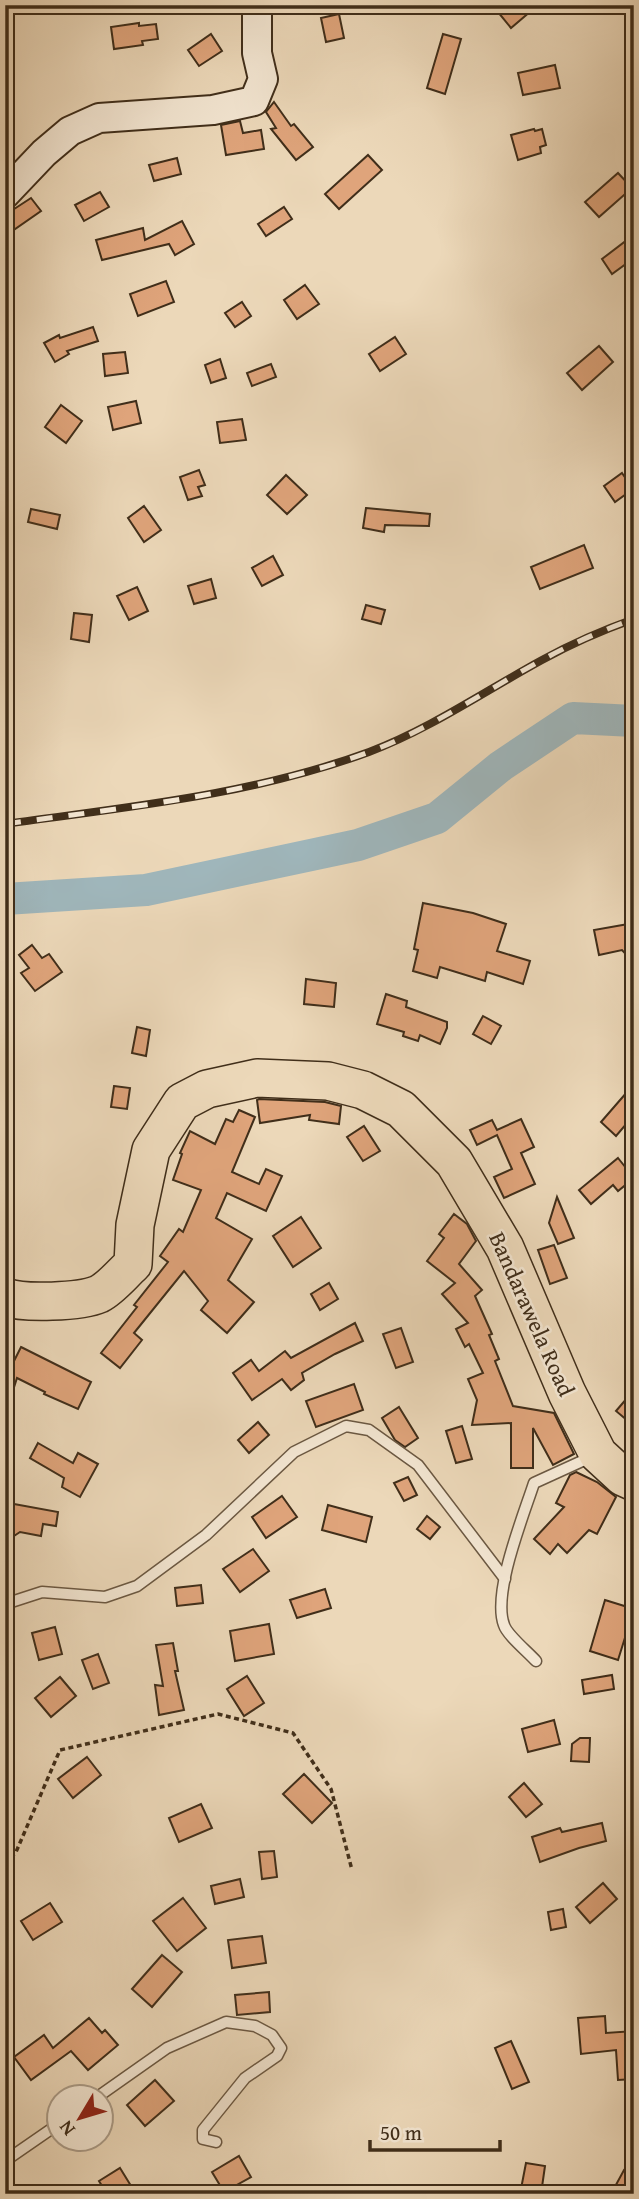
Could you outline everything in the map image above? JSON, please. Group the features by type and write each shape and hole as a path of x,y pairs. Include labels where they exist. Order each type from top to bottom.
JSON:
{"highway":[{"name":"Bandarawela Road","path":"5,1297 12,1300 54,1302 99,1294 133,1264 135,1225 151,1150 182,1102 207,1089 257,1077 328,1081 363,1090 401,1109 454,1161 505,1248 567,1393 598,1454 623,1477 634,1482"}],"street":[{"path":"5,194 44,153 70,131 99,118 213,110 254,101 262,79 257,53 257,5"}],"lane":[{"path":"5,1604 42,1592 104,1597 137,1586 206,1535 294,1452 346,1426 369,1430 418,1465 505,1579"},
{"path":"536,1661 504,1627 500,1604 505,1579 534,1483 598,1454"},
{"path":"116,2084 167,2048 226,2022 255,2026 272,2035 281,2048 277,2056 245,2078 203,2130 203,2138 216,2142"},
{"path":"5,2161 46,2133"}],"path":[{"path":"5,1864 16,1852 60,1751 218,1714 293,1732 331,1788 352,1870"}],"building":[{"path":"506,5 538,5 511,28 498,12"},
{"path":"339,14 344,38 326,42 321,18"},
{"path":"139,23 139,26 156,24 158,39 142,41 143,45 114,49 111,27"},
{"path":"211,34 222,51 199,66 188,50"},
{"path":"443,34 461,39 445,94 427,88"},
{"path":"555,65 560,88 523,95 518,73"},
{"path":"274,102 291,126 294,124 313,147 296,160 271,129 276,128 266,112"},
{"path":"240,121 243,133 261,130 264,149 226,155 221,125"},
{"path":"542,129 546,145 540,147 541,153 518,160 511,135"},
{"path":"368,155 382,170 339,209 325,194"},
{"path":"177,158 181,174 154,181 149,165"},
{"path":"618,173 632,188 599,217 585,202"},
{"path":"100,192 109,207 84,221 75,205"},
{"path":"31,198 41,211 5,236 5,215"},
{"path":"284,207 292,219 266,236 258,224"},
{"path":"182,221 194,244 175,255 169,244 102,260 96,240 143,228 145,240"},
{"path":"627,240 634,249 634,258 612,274 602,259"},
{"path":"166,281 174,302 138,316 130,294"},
{"path":"305,285 319,304 297,319 284,300"},
{"path":"242,302 251,316 235,327 225,313"},
{"path":"93,327 98,341 67,351 69,354 55,362 44,343 59,335 60,338"},
{"path":"395,337 406,354 380,371 369,354"},
{"path":"599,346 613,362 582,390 567,373"},
{"path":"125,352 128,373 105,376 103,354"},
{"path":"220,359 226,378 211,383 205,365"},
{"path":"271,364 276,377 252,386 247,373"},
{"path":"136,401 141,423 113,430 108,407"},
{"path":"61,405 82,421 66,443 45,427"},
{"path":"242,419 246,440 220,443 217,422"},
{"path":"199,470 205,485 198,487 202,496 188,500 180,477"},
{"path":"622,473 633,489 615,502 604,486"},
{"path":"286,475 307,495 287,514 267,495"},
{"path":"144,506 161,530 144,542 128,518"},
{"path":"366,508 430,514 429,526 385,525 384,532 363,528"},
{"path":"31,509 60,515 57,529 28,522"},
{"path":"584,545 593,568 540,589 531,567"},
{"path":"273,556 283,575 262,586 252,568"},
{"path":"211,579 216,598 194,604 188,586"},
{"path":"137,587 148,611 129,620 117,596"},
{"path":"366,605 385,610 381,624 362,619"},
{"path":"74,613 92,615 89,642 71,639"},
{"path":"423,903 473,913 506,924 497,951 530,961 523,984 487,972 485,981 440,967 437,978 413,971 418,950 414,949"},
{"path":"634,923 634,963 622,950 599,955 594,930"},
{"path":"32,945 42,958 49,954 62,972 35,991 21,973 29,968 19,955"},
{"path":"306,979 336,983 334,1007 304,1004"},
{"path":"386,994 407,1001 406,1007 447,1022 440,1044 420,1035 418,1041 403,1036 404,1032 377,1024"},
{"path":"483,1016 501,1026 491,1044 473,1034"},
{"path":"137,1027 150,1030 146,1056 132,1053"},
{"path":"634,1084 634,1115 616,1136 601,1122"},
{"path":"114,1086 130,1088 127,1109 111,1107"},
{"path":"259,1099 325,1102 341,1106 339,1124 309,1120 310,1115 260,1123"},
{"path":"239,1110 255,1117 232,1172 259,1184 266,1169 282,1176 266,1211 227,1193 216,1218 252,1239 228,1280 254,1302 227,1333 201,1310 208,1301 184,1271 134,1333 142,1340 120,1368 101,1353 168,1262 160,1256 179,1229 183,1232 201,1190 173,1180 182,1154 180,1153 190,1131 215,1144 226,1119 233,1122"},
{"path":"521,1119 534,1147 521,1153 535,1184 504,1198 494,1177 512,1169 497,1135 477,1145 470,1130 492,1120 497,1130"},
{"path":"364,1126 380,1151 363,1161 347,1137"},
{"path":"618,1158 634,1178 618,1191 613,1185 591,1204 579,1190"},
{"path":"557,1197 574,1238 558,1244 549,1223"},
{"path":"454,1214 467,1224 476,1241 459,1264 482,1290 475,1296 492,1334 489,1335 499,1359 495,1361 513,1406 554,1413 574,1454 553,1465 533,1428 533,1468 511,1468 511,1423 472,1425 477,1400 468,1379 483,1373 469,1344 465,1347 456,1329 468,1323 442,1294 455,1283 427,1261 444,1238 439,1234"},
{"path":"301,1217 321,1248 293,1267 273,1236"},
{"path":"554,1245 567,1278 550,1284 538,1250"},
{"path":"329,1283 338,1299 320,1310 311,1294"},
{"path":"355,1323 363,1341 302,1373 304,1380 291,1390 282,1379 252,1400 233,1373 251,1360 259,1371 285,1351 291,1358"},
{"path":"401,1328 413,1362 396,1368 383,1334"},
{"path":"21,1347 91,1382 78,1409 17,1378 8,1406 5,1406 5,1349 14,1361"},
{"path":"354,1384 363,1410 316,1427 306,1401"},
{"path":"634,1390 634,1426 616,1411"},
{"path":"399,1407 418,1438 405,1447 395,1440 382,1418"},
{"path":"258,1422 269,1435 249,1453 238,1440"},
{"path":"462,1426 472,1459 456,1463 446,1431"},
{"path":"38,1443 73,1463 78,1453 98,1464 80,1497 62,1487 64,1478 30,1458"},
{"path":"576,1472 597,1482 616,1497 597,1534 589,1530 567,1553 558,1544 550,1554 534,1539 564,1507 556,1503 570,1475"},
{"path":"408,1477 417,1495 404,1501 394,1483"},
{"path":"282,1496 297,1517 266,1538 252,1517"},
{"path":"14,1504 58,1512 56,1526 43,1524 41,1536 20,1532 8,1540"},
{"path":"328,1505 372,1517 366,1542 322,1530"},
{"path":"427,1516 440,1527 430,1539 417,1529"},
{"path":"253,1549 269,1571 240,1592 223,1569"},
{"path":"201,1585 203,1603 177,1606 175,1588"},
{"path":"325,1589 331,1608 297,1618 290,1600"},
{"path":"605,1600 634,1609 618,1660 590,1651"},
{"path":"269,1624 274,1654 235,1661 230,1631"},
{"path":"55,1627 62,1654 39,1660 32,1633"},
{"path":"173,1643 178,1671 175,1671 184,1710 159,1715 155,1685 163,1686 156,1645"},
{"path":"98,1654 109,1683 93,1689 82,1660"},
{"path":"612,1675 614,1689 584,1694 582,1680"},
{"path":"247,1676 264,1703 244,1716 227,1689"},
{"path":"60,1677 76,1696 51,1717 35,1698"},
{"path":"554,1720 560,1744 528,1752 522,1729"},
{"path":"580,1738 590,1738 589,1762 571,1761 572,1744"},
{"path":"87,1757 101,1775 73,1798 58,1779"},
{"path":"304,1774 332,1803 312,1823 283,1794"},
{"path":"524,1783 542,1804 526,1817 509,1797"},
{"path":"201,1804 212,1828 179,1842 169,1818"},
{"path":"602,1823 606,1841 540,1862 532,1837 560,1828 562,1832"},
{"path":"274,1851 277,1877 262,1879 259,1852"},
{"path":"240,1879 244,1897 215,1904 211,1886"},
{"path":"603,1883 617,1899 590,1923 576,1907"},
{"path":"183,1898 206,1928 177,1951 153,1921"},
{"path":"50,1903 62,1922 33,1940 21,1921"},
{"path":"563,1909 566,1927 551,1930 548,1912"},
{"path":"262,1936 266,1963 232,1968 228,1940"},
{"path":"162,1955 182,1972 152,2007 132,1989"},
{"path":"269,1992 270,2012 237,2015 235,1995"},
{"path":"605,2016 606,2033 634,2031 634,2079 618,2080 616,2050 581,2054 578,2018"},
{"path":"89,2018 102,2033 105,2030 118,2045 88,2070 71,2051 31,2080 14,2057 44,2035 53,2048"},
{"path":"511,2041 529,2082 512,2089 495,2048"},
{"path":"155,2080 174,2101 145,2126 127,2105"},
{"path":"239,2156 251,2177 224,2192 212,2172"},
{"path":"526,2163 545,2166 541,2194 520,2194"},
{"path":"120,2168 136,2194 107,2194 99,2181"},
{"path":"624,2170 634,2175 634,2194 611,2194"}],"waterway":[{"path":"5,899 146,890 358,845 437,818 501,766 573,718 634,721"}],"railway":[{"path":"5,824 189,798 325,767 392,743 553,654 634,619"}]}
